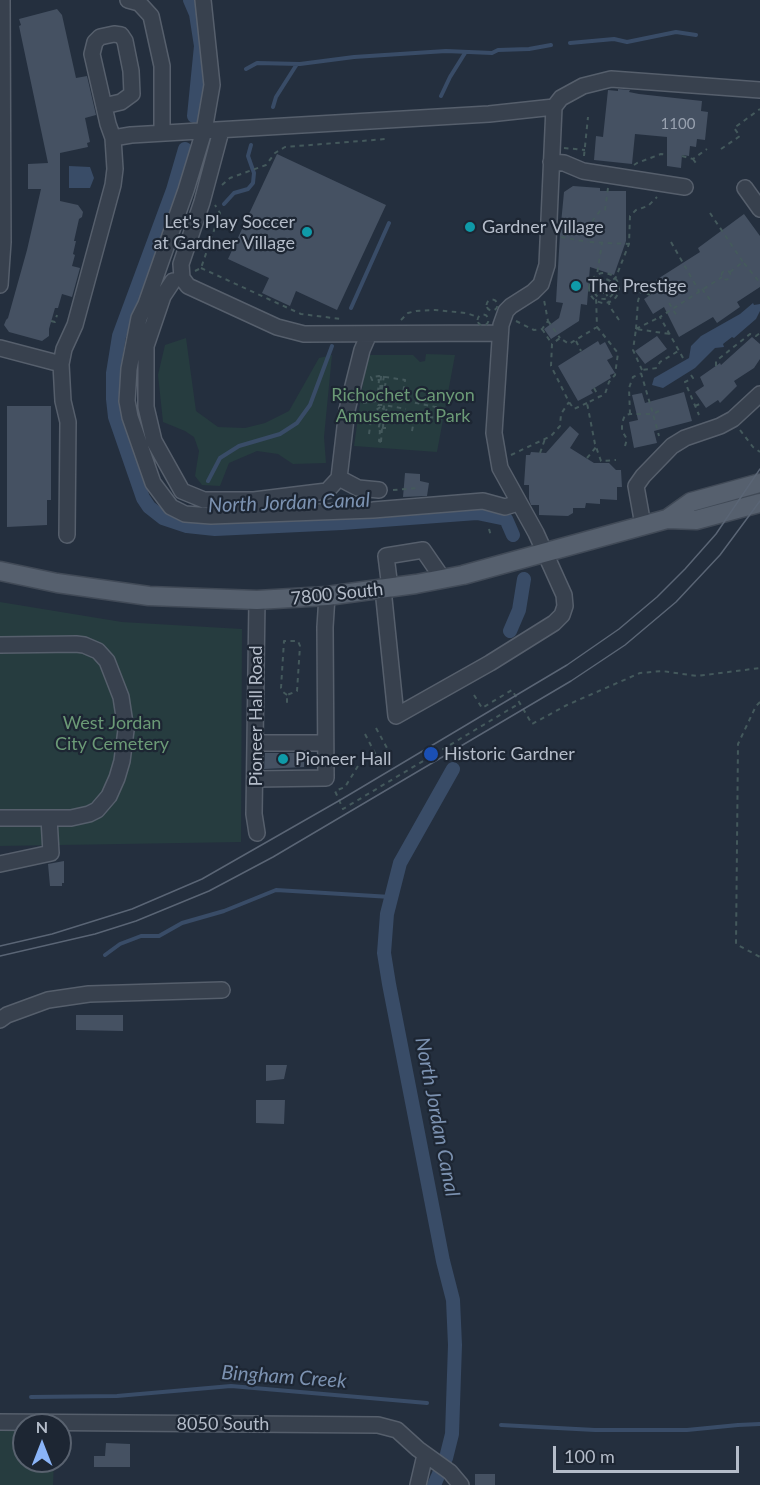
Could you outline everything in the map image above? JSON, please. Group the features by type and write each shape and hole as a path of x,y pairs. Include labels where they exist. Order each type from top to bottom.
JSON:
{"main road":[{"name":"7800 South","path":"667,519 691,502 760,483"},
{"name":"7800 South","path":"0,571 57,584 180,598 257,600 327,596 443,579 667,519 696,520 760,503"}],"street":[{"path":"0,285 3,242 2,0"},
{"path":"128,0 139,3 151,16 162,66 162,133"},
{"path":"204,0 212,85 204,131 186,190 139,318 129,369 127,400 130,417 153,483 171,507 185,514 211,516 373,510 480,501 505,507 518,503"},
{"path":"443,579 423,550 386,556 386,589 396,716 490,663 560,618 565,606 564,595 544,552 500,468 495,442 500,333 506,311 537,289 546,272 557,158 554,107 561,98 583,86 611,79 760,90"},
{"path":"67,535 68,422 63,401 61,364 86,287 113,185 115,169 113,138 104,106"},
{"path":"113,138 162,133 489,114 554,107"},
{"path":"221,131 202,202 181,264 181,274 186,283 277,327 295,332 312,334 500,333"},
{"path":"557,158 583,171 613,174 685,188"},
{"path":"745,188 760,209"},
{"path":"173,281 163,296 146,346 146,407 154,441 182,491 204,500 254,500 327,491 339,478 349,402 362,350 369,334"},
{"path":"0,348 61,364"},
{"path":"643,525 636,486 643,476 678,442 733,419 760,394"},
{"path":"339,478 358,488 379,490"},
{"path":"256,779 326,778 325,627 327,596"},
{"name":"Pioneer Hall Road","path":"257,600 254,814 257,833"},
{"path":"0,645 76,644 92,647 107,661 121,697 125,721 124,751 117,778 103,805 89,814 71,818 0,818"},
{"path":"255,742 325,742"},
{"path":"0,864 51,853 50,818"},
{"path":"0,1020 7,1015 48,1000 89,994 222,990"},
{"name":"8050 South","path":"0,1422 378,1425 397,1430 450,1472 461,1485"},
{"path":"418,1485 430,1458"}],"path":[{"path":"721,149 740,136 734,128 760,109"},
{"path":"585,161 588,117"},
{"path":"219,191 226,181 266,165 275,153 285,147 386,139"},
{"path":"557,158 564,148 585,150"},
{"path":"693,159 707,149"},
{"path":"632,167 661,154 668,155"},
{"path":"682,156 691,157 698,166"},
{"path":"588,242 593,220 600,211 605,210 607,190 613,174"},
{"path":"596,298 615,278 629,244 630,216 636,210 648,206 661,193"},
{"path":"190,274 201,268 220,213 215,207 215,201"},
{"path":"710,213 760,283"},
{"path":"558,237 588,242 629,244"},
{"path":"671,242 711,302"},
{"path":"542,329 552,344 551,366 574,409 604,394 609,382 614,379 618,353 597,327 595,285 602,243"},
{"path":"636,329 660,317 722,277 724,271 730,272 743,262"},
{"path":"201,268 301,314 341,319"},
{"path":"722,277 729,279 730,272"},
{"path":"608,273 619,283 619,293 608,301 591,296 589,285 597,275 608,273"},
{"path":"595,285 602,279"},
{"path":"602,279 610,281"},
{"path":"602,279 610,307 619,320"},
{"path":"610,281 614,291"},
{"path":"589,285 614,291"},
{"path":"608,301 614,291"},
{"path":"650,295 641,291 633,350 639,358 659,436"},
{"path":"669,303 678,318"},
{"path":"486,315 489,310"},
{"path":"397,324 408,313 416,311 458,312 478,317"},
{"path":"51,321 55,322 57,315"},
{"path":"660,317 683,358"},
{"path":"548,321 560,338 569,345 597,327"},
{"path":"636,329 670,334"},
{"path":"716,366 716,361 750,334 756,336 760,333"},
{"path":"552,344 560,338"},
{"path":"576,339 581,351"},
{"path":"630,414 629,388 633,377 642,371 657,368 660,362 680,350"},
{"path":"691,375 693,378 685,382 699,415"},
{"path":"384,377 380,392 378,392 379,380 372,380 371,377 384,377 405,380 402,400"},
{"path":"594,388 599,397"},
{"path":"385,406 381,442 379,441 380,431 378,431 387,397 445,409"},
{"path":"349,402 376,401 378,405 406,409"},
{"path":"509,457 551,436 560,426 561,414 569,402"},
{"path":"587,403 601,461 616,460"},
{"path":"695,406 702,403"},
{"path":"369,434 372,413 385,406"},
{"path":"625,446 627,440 622,431 622,423 625,415 653,414 659,411"},
{"path":"412,431 414,420 422,416 443,419"},
{"path":"733,419 753,447 760,452"},
{"path":"383,428 386,428 387,423"},
{"path":"627,440 632,438"},
{"path":"540,453 545,439"},
{"path":"587,458 596,447"},
{"path":"379,490 419,488"},
{"path":"489,529 490,536"},
{"path":"284,641 298,641 300,645 297,691 287,694 283,693 281,688 284,641"},
{"path":"474,695 482,708 512,690 532,724 567,705 640,672 654,671 685,676 705,676 760,668"},
{"path":"287,694 287,704"},
{"path":"760,702 738,744 736,944 760,957"},
{"path":"358,766 345,787 335,791 343,809 520,703"},
{"path":"376,728 387,748"},
{"path":"365,734 376,755"}],"green space":[{"path":"186,338 196,411 218,427 245,428 265,423 289,411 319,358 332,355 324,437 326,463 293,464 278,454 257,451 229,463 220,486 202,485 195,476 199,451 194,437 163,422 158,375 165,345"},
{"name":"Richochet Canyon Amusement Park","path":"426,354 455,355 437,452 354,446 367,355 413,355 420,362 425,361"},
{"name":"West Jordan City Cemetery","path":"0,602 122,622 242,629 241,842 0,846"},
{"path":"0,1429 12,1429 12,1473 54,1473 53,1485 0,1485"}],"water":[{"path":"69,166 90,167 94,178 90,188 69,188"},
{"path":"753,303 754,305 760,304 760,311 756,319 734,338 732,337 723,344 724,347 715,348 695,368 663,388 652,385 654,378 689,358 691,346 701,336 740,314"}],"building":[{"path":"57,9 62,15 76,78 87,76 96,115 85,118 90,142 87,143 88,147 60,153 60,201 78,205 83,212 74,241 76,241 73,254 75,255 72,266 80,268 72,297 62,294 58,308 55,308 49,336 42,341 9,332 4,325 27,250 41,189 28,189 28,164 48,163 19,19"},
{"path":"618,89 630,90 629,92 639,94 702,101 701,111 708,112 705,140 697,139 696,147 690,146 689,156 682,155 681,168 667,166 667,137 635,134 632,164 594,160 596,136 603,137 608,90 618,91"},
{"name":"Let's Play Soccer at Gardner Village","path":"277,154 386,205 337,310 296,291 290,306 262,293 269,278 228,259"},
{"path":"573,186 600,188 600,191 626,191 626,241 614,275 590,267 587,305 581,304 579,321 551,339 544,329 559,318 563,303 556,302 560,234 564,192"},
{"path":"744,214 760,236 760,287 737,302 740,307 717,323 713,317 679,337 664,307 653,314 644,299 664,286 656,280 700,252 698,248"},
{"path":"657,336 667,349 645,364 635,351"},
{"path":"752,337 760,344 760,359 754,368 734,381 737,386 720,403 718,400 706,408 695,392 704,386 700,377 720,363 721,365"},
{"path":"598,341 600,345 605,342 613,357 607,360 615,373 591,390 593,393 578,401 558,366"},
{"path":"684,392 692,421 654,431 657,443 634,448 629,422 638,420 632,395 642,393 645,403"},
{"path":"7,406 51,406 51,500 47,500 47,525 7,527"},
{"path":"570,426 579,434 570,448 594,463 609,463 616,470 621,470 622,487 617,487 617,500 600,499 600,504 586,503 585,508 573,508 573,513 568,516 539,515 539,505 531,505 529,499 529,485 524,485 526,455 530,455 531,452 546,453"},
{"path":"405,473 420,474 420,481 429,483 427,496 403,497"},
{"name":"Pioneer Hall","path":"265,753 304,753 304,767 264,769"},
{"path":"64,861 64,883 62,886 50,886 48,864"},
{"path":"76,1015 123,1015 123,1031 76,1030"},
{"path":"266,1065 287,1065 284,1079 266,1081"},
{"path":"256,1100 285,1100 284,1124 256,1123"},
{"path":"106,1443 130,1444 130,1467 94,1467 94,1456 105,1456"},
{"path":"475,1474 495,1474 495,1485 475,1485"}],"waterway":[{"name":"North Jordan Canal","path":"190,0 196,14 201,46 194,116"},
{"path":"570,43 614,39 627,42 676,32 696,35"},
{"path":"246,69 257,63 300,64 354,57 446,51 492,53 498,50 529,49 551,45"},
{"path":"441,96 465,53"},
{"path":"273,107 276,97 297,64"},
{"path":"224,204 234,193 248,189 253,183 254,173 248,156 251,145"},
{"name":"North Jordan Canal","path":"185,149 173,190 119,336 113,373 115,417 143,498 149,507 163,518 187,526 215,529 477,513 506,519 513,535"},
{"path":"351,308 389,223"},
{"path":"208,481 220,458 239,446 280,434 297,423 310,405 332,346"},
{"name":"North Jordan Canal","path":"510,631 519,610 524,579"},
{"name":"North Jordan Canal","path":"434,1485 446,1458 452,1434 455,1345 453,1300 443,1261 384,953 387,914 400,863 453,769"},
{"path":"105,955 120,944 141,936 159,936 182,923 224,911 276,890 391,897"},
{"name":"Bingham Creek","path":"31,1397 117,1396 231,1386 427,1403"},
{"name":"Bingham Creek","path":"501,1425 595,1430 687,1430 760,1424"}],"tram line":[{"path":"0,946 52,934 132,909 202,879 567,665 619,629 657,597 685,569 716,534 760,469"},
{"path":"0,956 95,934 136,921 209,891 273,857 571,681 625,645 676,602 720,555 760,501"}],"place":[{"name":"Gardner Village","path":"470,227"},
{"name":"Let's Play Soccer at Gardner Village","path":"307,232"},
{"name":"The Prestige","path":"576,286"},
{"name":"Historic Gardner","path":"431,754"},
{"name":"Pioneer Hall","path":"283,759"}]}
